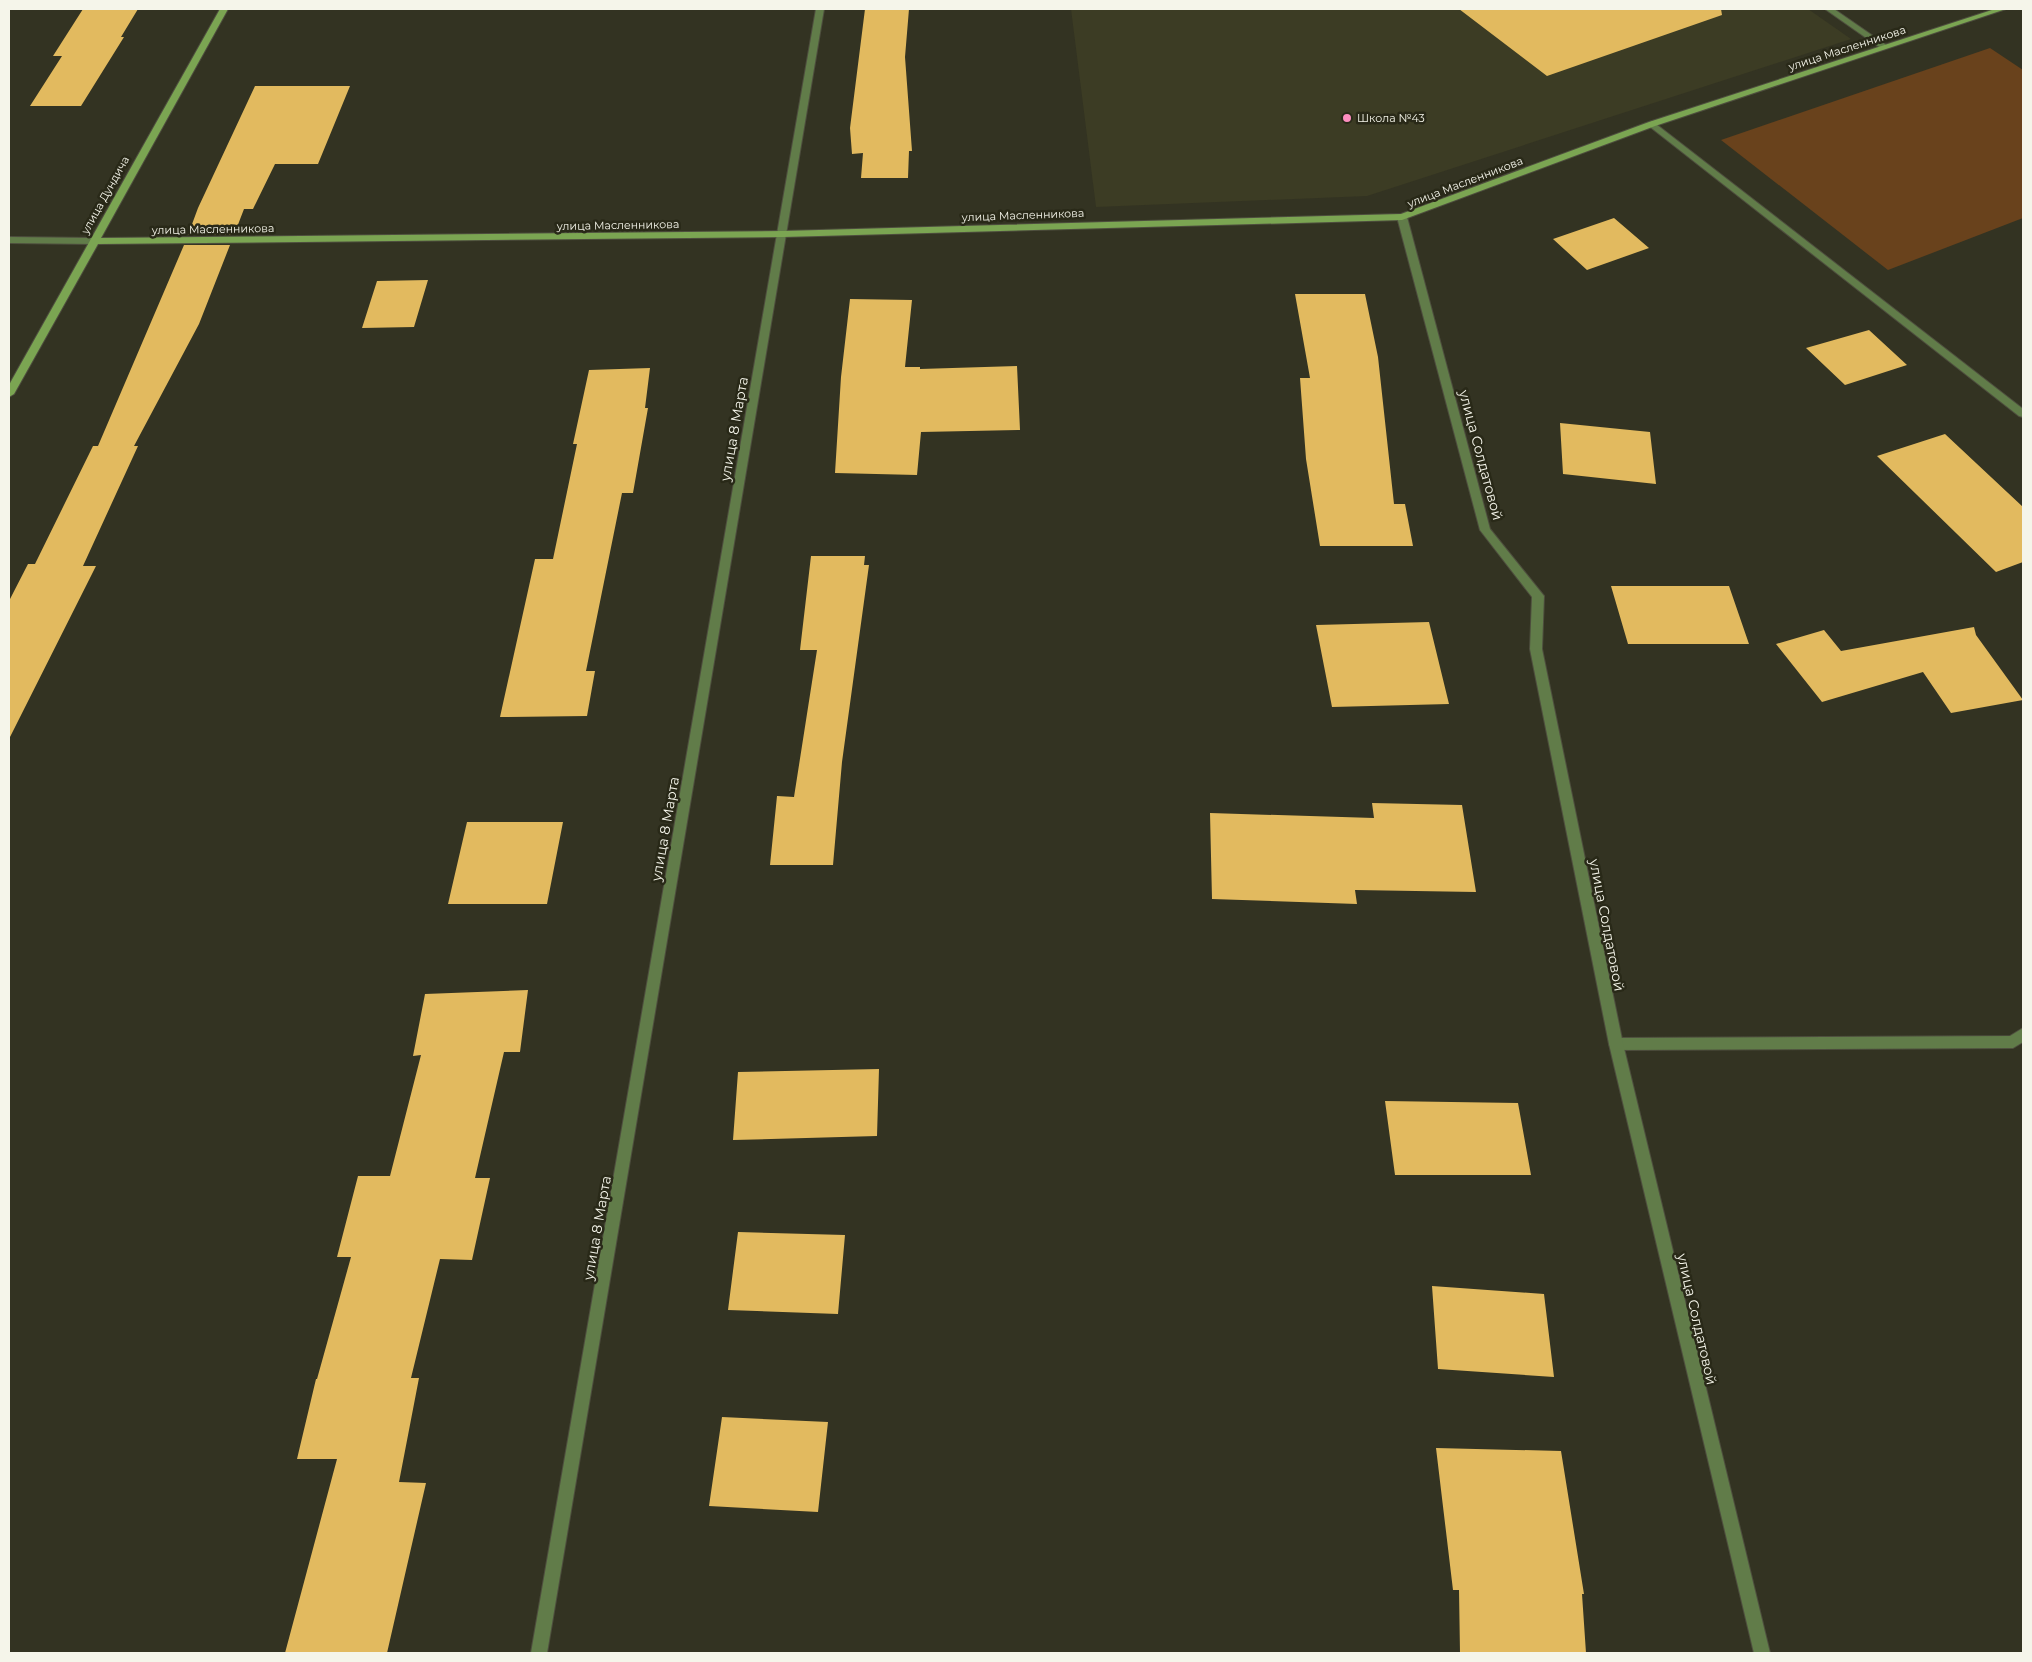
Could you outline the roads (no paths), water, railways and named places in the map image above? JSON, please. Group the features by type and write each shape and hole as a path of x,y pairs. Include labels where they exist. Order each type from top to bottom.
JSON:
{"street":[{"name":"улица Дундича","path":"9,394 224,9"},
{"name":"улица 8 Марта","path":"539,1653 820,9"},
{"path":"1829,9 1885,47"},
{"name":"улица Масленникова","path":"9,240 94,241 783,234 1402,217 1652,124 2002,9"},
{"path":"1652,124 2023,414"},
{"name":"улица Солдатовой","path":"1402,217 1485,530 1538,596 1536,649 1616,1044 1762,1653"},
{"path":"1616,1044 2013,1042 2023,1034"}],"place":[{"name":"Школа №43","path":"1347,118"}]}
